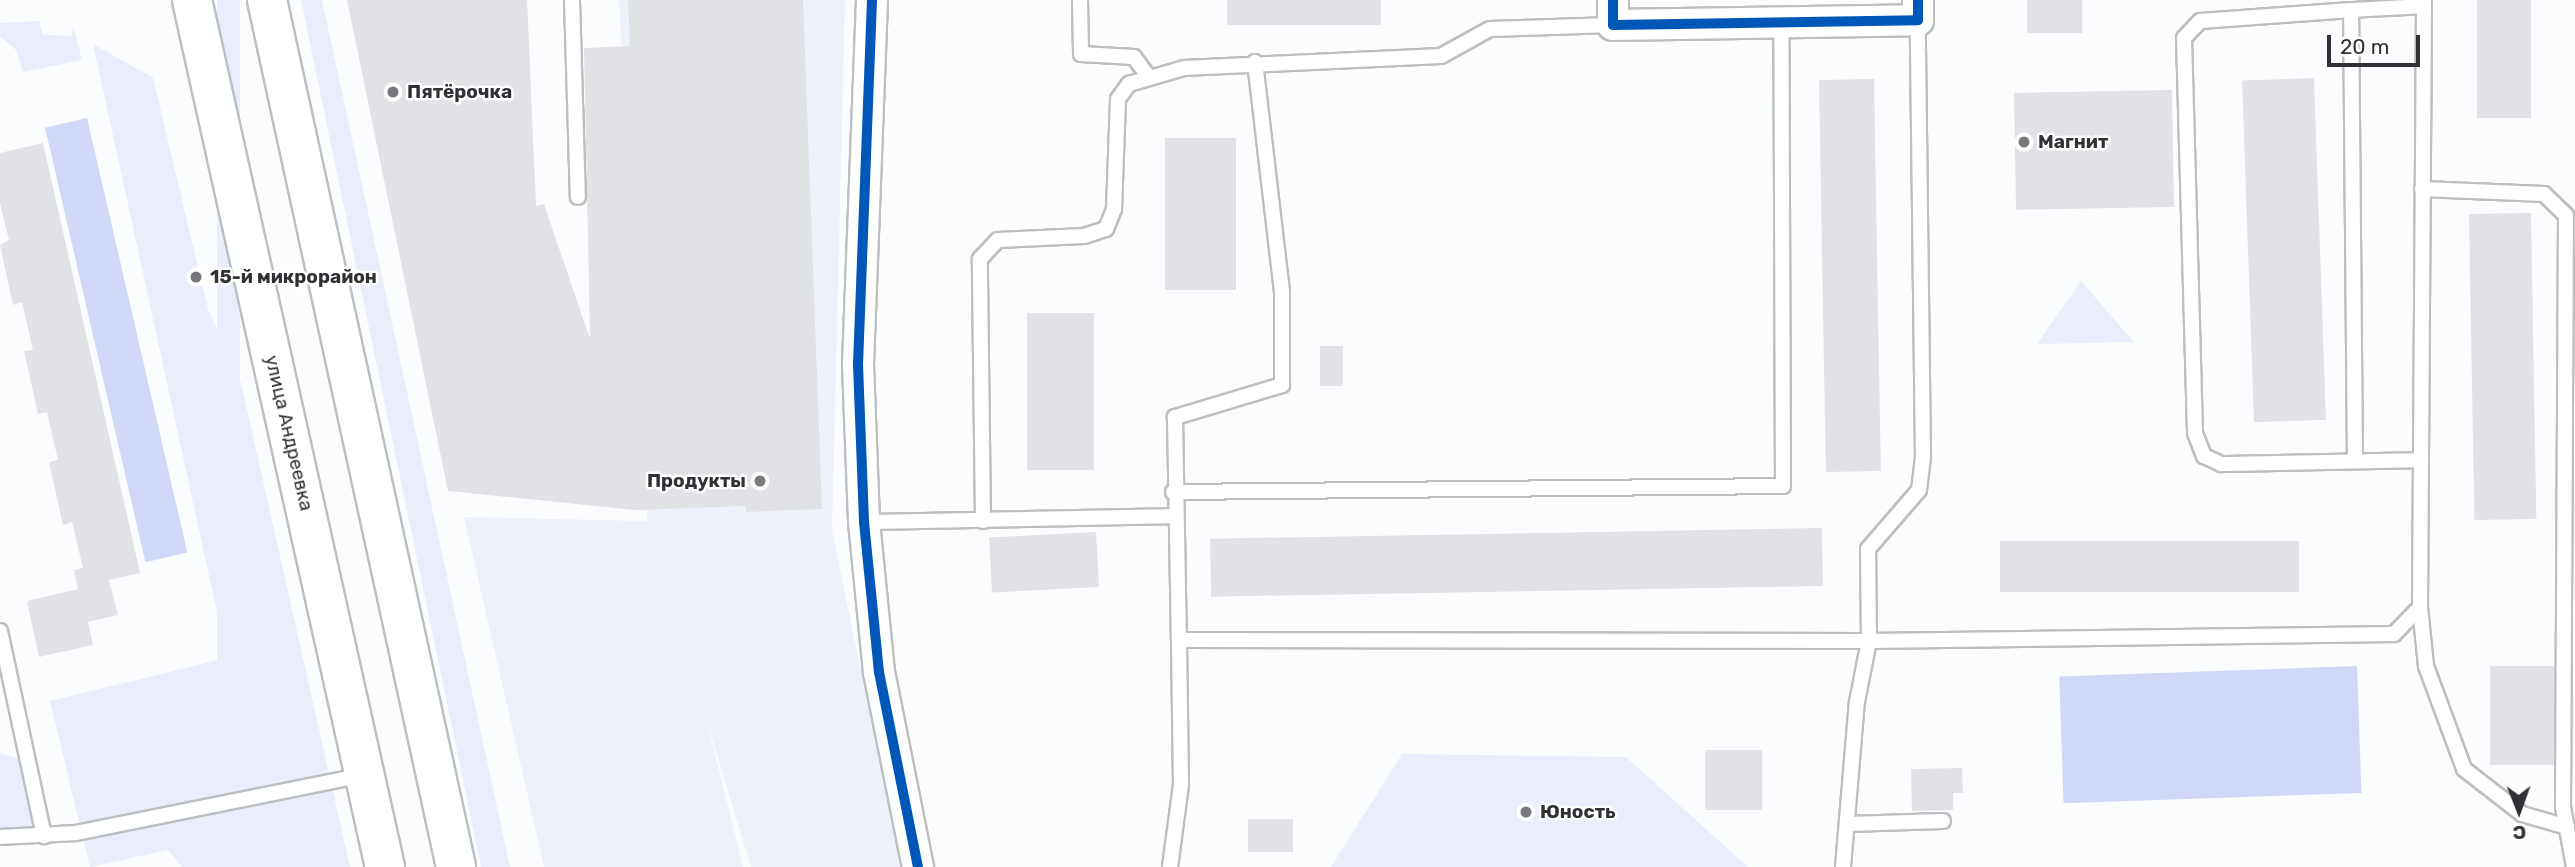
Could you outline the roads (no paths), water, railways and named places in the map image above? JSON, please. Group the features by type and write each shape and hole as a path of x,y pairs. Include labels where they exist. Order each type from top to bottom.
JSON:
{"main road":[{"name":"улица Андреевка","path":"192,0 385,867"},
{"path":"267,0 456,867"}],"street":[{"path":"872,0 858,365 864,522 879,672 918,867"},
{"path":"1613,13 1781,22 1918,10"}],"lane":[{"path":"572,0 578,197"},
{"path":"1080,0 1081,54 1134,57 1147,76"},
{"path":"2421,460 2221,464 2204,456 2194,433 2184,38 2200,21 2424,3 2423,189 2420,607 2426,666 2465,769 2522,814 2567,827"},
{"path":"1843,867 1857,702 1869,641 1868,549 1919,490 1923,457 1918,10"},
{"path":"2351,10 2355,461"},
{"path":"983,521 980,259 998,240 1084,236 1106,229 1114,209 1118,99 1129,84 1147,76 1255,62 1441,56 1490,29 1613,13"},
{"path":"1173,492 1783,486 1781,22"},
{"path":"1170,867 1181,785 1173,492 1175,417 1282,385 1282,292 1255,62"},
{"path":"2423,189 2544,194 2566,215 2563,807 2574,867"},
{"path":"864,522 1174,516"},
{"path":"1179,640 1869,641 2394,634 2420,607"},
{"path":"0,631 44,836"},
{"path":"0,837 76,833 365,775"},
{"path":"1847,824 1943,821"}],"place":[{"name":"Пятёрочка","path":"393,92"},
{"name":"Магнит","path":"2024,142"},
{"name":"15-й микрорайон","path":"196,277"},
{"name":"Продукты","path":"760,481"},
{"name":"Юность","path":"1526,812"}]}
